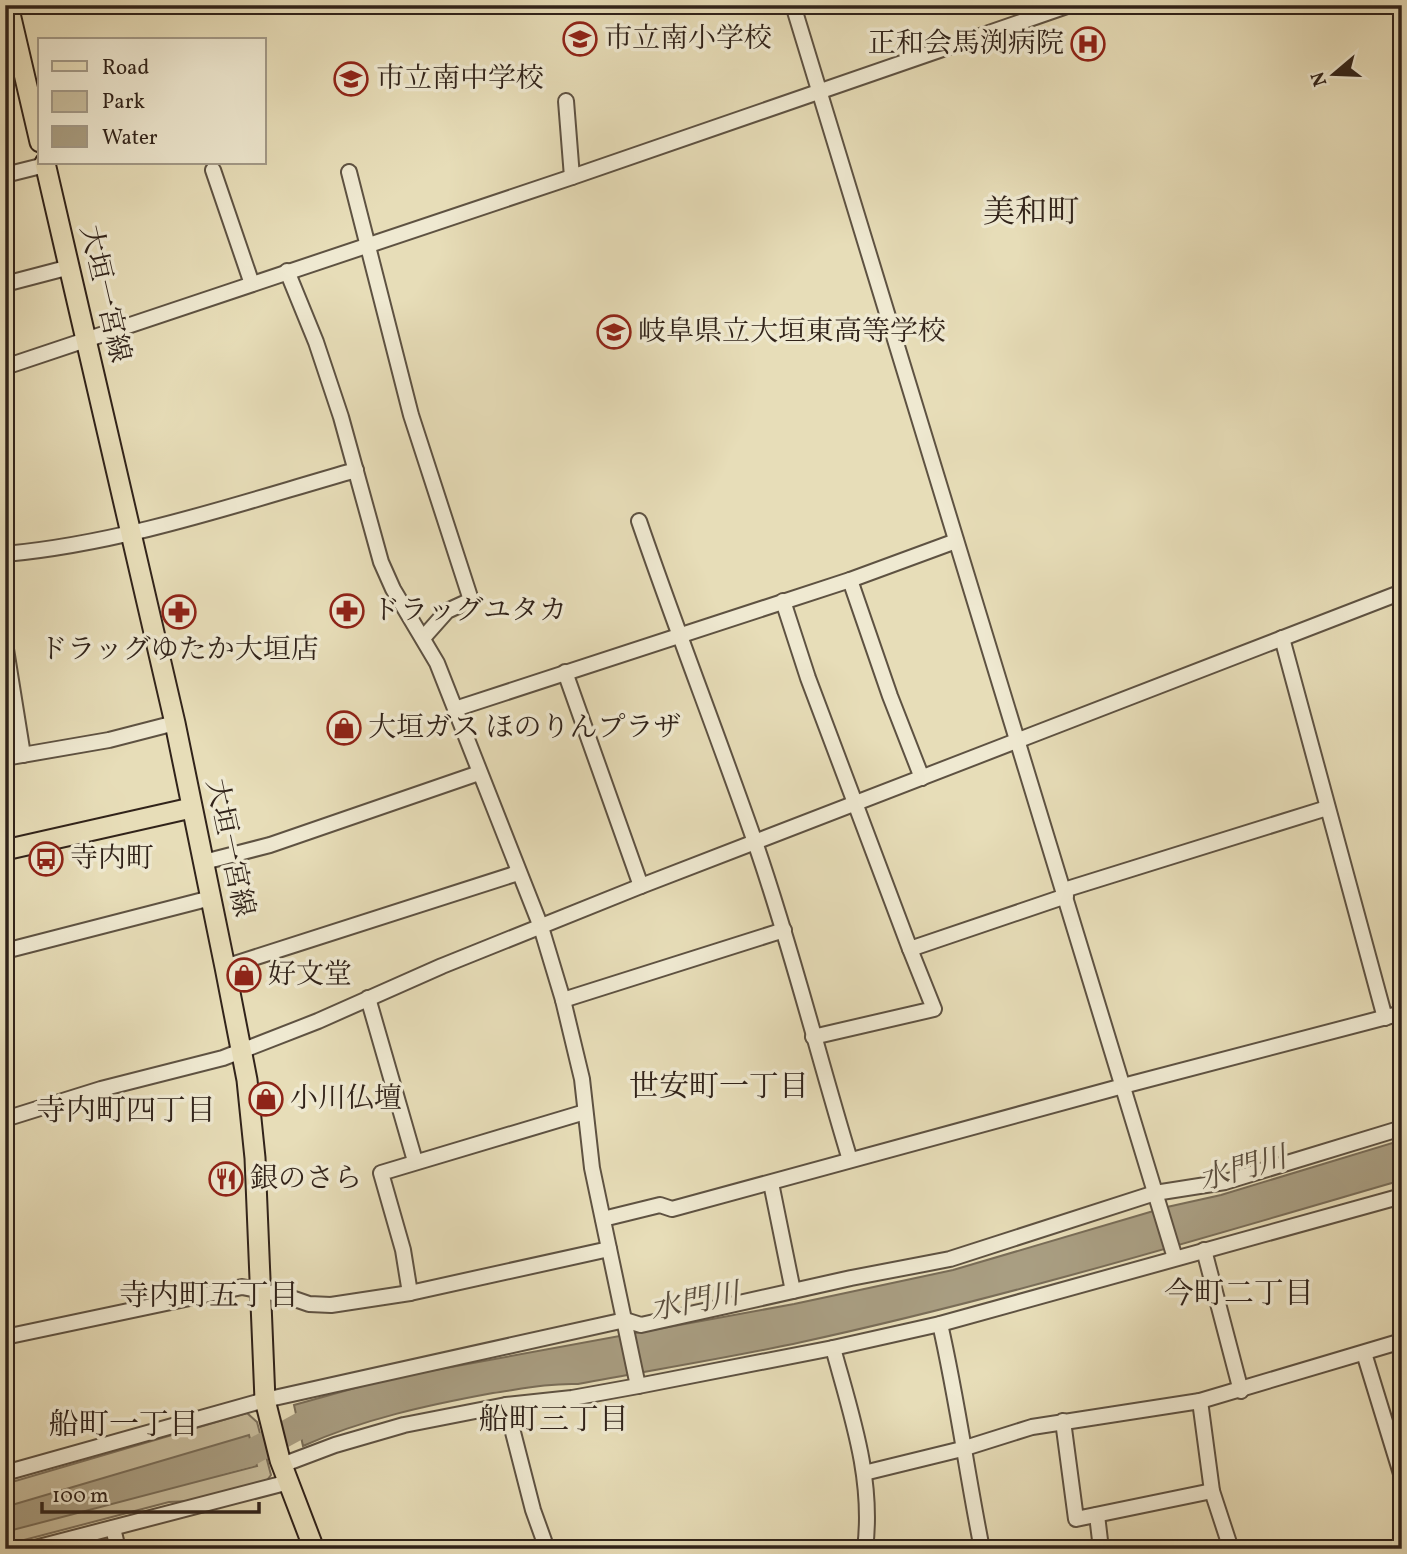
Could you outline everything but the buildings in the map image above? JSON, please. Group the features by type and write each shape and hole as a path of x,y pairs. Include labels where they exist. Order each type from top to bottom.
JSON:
{"main road":[{"path":"8,5 13,62 38,136"},
{"name":"大垣一宮線","path":"45,164 175,723 247,1080 255,1158 266,1406 284,1469 314,1549"},
{"path":"5,850 191,808"}],"street":[{"path":"793,5 1174,1254"},
{"path":"5,367 572,177 1070,5"},
{"path":"566,101 572,177"},
{"path":"5,175 45,164"},
{"path":"212,170 252,284"},
{"path":"349,172 411,415 471,600 447,611 423,638"},
{"path":"5,284 70,267"},
{"path":"287,271 316,342 381,562 393,589 437,663 541,927 563,1000 582,1079 592,1168 637,1381"},
{"path":"5,554 57,549 130,533 356,470"},
{"path":"639,521 784,930 850,1160"},
{"path":"455,709 849,580 956,541"},
{"path":"849,580 922,778"},
{"path":"5,1119 223,1058 641,886 1402,592"},
{"path":"783,601 855,805 934,1009 813,1037"},
{"path":"1282,638 1385,1018"},
{"path":"5,643 23,755"},
{"path":"565,672 641,886"},
{"path":"5,758 108,740 175,723"},
{"path":"204,862 270,845 479,774"},
{"path":"910,949 1065,893 1327,808"},
{"path":"225,967 518,873"},
{"path":"5,951 211,898"},
{"path":"563,1000 784,930"},
{"path":"368,998 415,1161"},
{"path":"603,1219 660,1205 672,1209 1402,1013"},
{"path":"410,1293 403,1250 381,1173 585,1112"},
{"path":"5,1473 266,1406 626,1325 641,1325 950,1259 1224,1182 1402,1128"},
{"path":"771,1183 793,1291"},
{"path":"31,1549 113,1528 284,1469 335,1445 404,1425 506,1405 572,1398 637,1381 833,1348 940,1324 1174,1254 1204,1250 1402,1196"},
{"path":"5,1337 242,1287 309,1304 331,1305 410,1293 609,1249"},
{"path":"1204,1250 1241,1391"},
{"path":"940,1324 955,1389 962,1449 982,1549"},
{"path":"864,1473 962,1449 1032,1427 1139,1412 1241,1391 1402,1341"},
{"path":"833,1348 864,1473 868,1513 865,1549"},
{"path":"1364,1353 1402,1477"},
{"path":"1200,1401 1212,1492 1231,1549"},
{"path":"506,1405 533,1510 547,1549"},
{"path":"1063,1422 1076,1519 1212,1492"},
{"path":"1097,1515 1101,1549"},
{"path":"113,1528 118,1549"}],"green space":[{"path":"247,1413 257,1422 271,1475 264,1484 189,1501 169,1502 5,1545 5,1484"}],"water":[{"name":"水門川","path":"1402,1140 1402,1180 1103,1266 878,1325 774,1348 578,1384 525,1388 420,1408 349,1428 303,1446 294,1405 391,1378 794,1304 953,1270 1167,1207 1221,1195"},
{"path":"249,1435 257,1466 5,1532 5,1507"}],"waterway":[{"name":"水門川","path":"220,1461 248,1454 305,1423 332,1413"}],"place":[{"name":"市立南小学校","path":"580,39"},
{"name":"正和会馬渕病院","path":"1088,44"},
{"name":"市立南中学校","path":"351,79"},
{"name":"岐阜県立大垣東高等学校","path":"614,332"},
{"name":"ドラッグユタカ","path":"347,611"},
{"name":"ドラッグゆたか大垣店","path":"179,612"},
{"name":"大垣ガス ほのりんプラザ","path":"344,728"},
{"name":"寺内町","path":"46,859"},
{"name":"好文堂","path":"244,975"},
{"name":"小川仏壇","path":"266,1099"},
{"name":"銀のさら","path":"226,1179"}],"district":[{"name":"美和町","path":"1031,214"},
{"name":"世安町一丁目","path":"719,1088"},
{"name":"寺内町四丁目","path":"126,1112"},
{"name":"今町二丁目","path":"1239,1295"},
{"name":"寺内町五丁目","path":"209,1297"},
{"name":"船町三丁目","path":"554,1421"},
{"name":"船町一丁目","path":"124,1426"}]}
